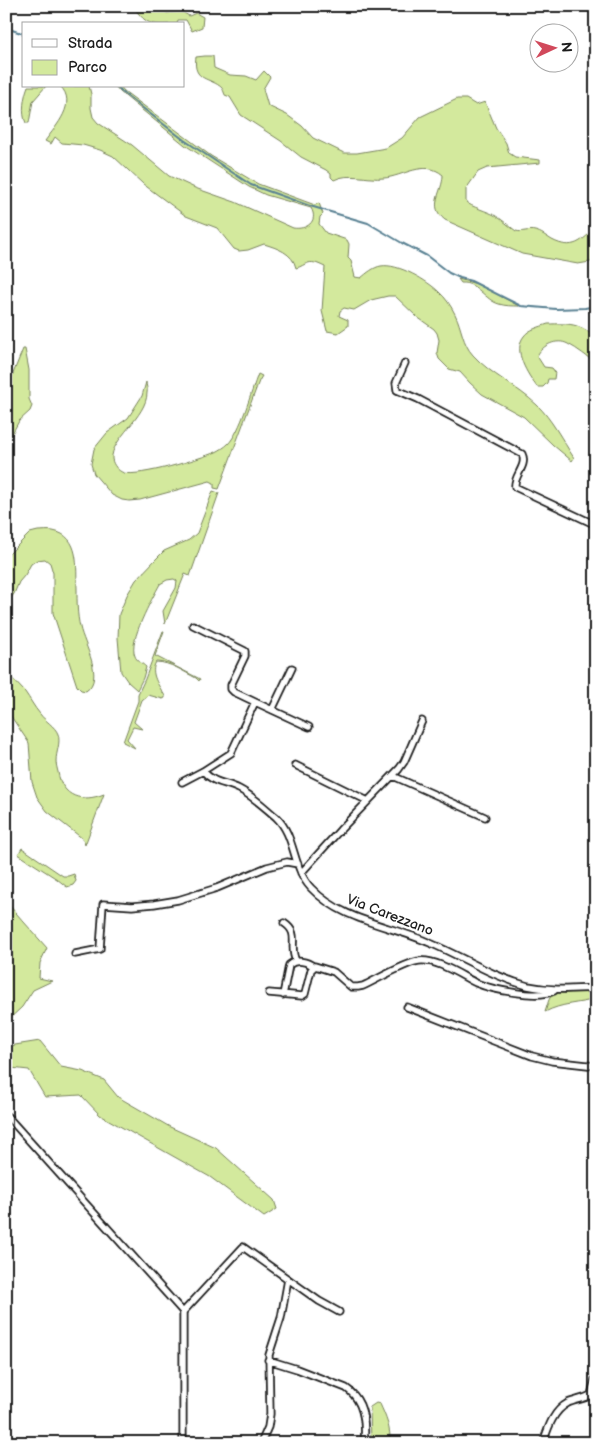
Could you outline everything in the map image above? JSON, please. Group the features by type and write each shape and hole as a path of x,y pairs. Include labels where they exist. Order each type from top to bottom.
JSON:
{"street":[{"path":"405,363 396,383 397,390 418,399 522,454 524,462 515,482 516,487 596,525"},
{"path":"193,625 245,651 246,656 231,686 234,692 309,727"},
{"path":"272,710 292,668"},
{"path":"182,782 228,756 233,751 255,702"},
{"path":"301,873 336,833 393,776 404,762 422,721"},
{"path":"295,765 368,801"},
{"name":"Via Carezzano","path":"203,771 213,780 242,791 276,817 286,832 301,873 307,883 334,906 352,916 426,941 504,978 530,986 556,990 596,988"},
{"path":"393,776 485,817"},
{"path":"75,954 100,949 103,904 132,906 178,900 216,888 267,867 287,862 298,864"},
{"path":"284,923 291,929 294,935 293,952 296,961"},
{"path":"283,995 289,965 296,961 334,972 355,988 364,986 412,962 422,961 437,964 481,985 493,988 539,995 556,990"},
{"path":"269,993 298,996 305,994 311,970 314,967"},
{"path":"407,1007 532,1056 552,1061 596,1066"},
{"path":"7,1116 182,1312 183,1443"},
{"path":"182,1312 243,1247 322,1303 339,1312"},
{"path":"262,1443 268,1427 270,1414 268,1360 270,1348 281,1318 288,1279"},
{"path":"268,1360 297,1369 352,1392 362,1410 365,1425 364,1443"},
{"path":"543,1443 549,1425 558,1411 567,1404 591,1394 596,1375"}],"green space":[{"path":"133,6 157,6 167,13 181,11 189,16 196,13 203,17 202,27 192,31 186,20 178,20 178,22 150,22 138,13"},
{"path":"213,56 214,68 230,75 246,76 256,80 264,71 270,77 263,89 268,106 287,115 302,126 313,138 344,153 357,153 386,148 402,138 420,117 457,99 466,99 476,105 485,102 496,128 506,143 509,153 515,157 540,160 540,163 487,168 478,172 466,189 466,202 496,216 516,231 530,230 542,233 552,240 566,245 577,243 596,227 596,261 578,264 522,254 445,220 440,215 436,204 443,175 436,170 414,170 384,178 352,176 334,180 326,170 301,157 281,141 241,115 230,97 225,95 222,88 203,78 197,71 196,57"},
{"path":"27,88 44,88 33,101 29,123 26,123 24,119 25,95"},
{"path":"61,88 90,88 93,117 98,123 132,145 169,176 195,188 235,202 293,228 302,228 312,221 313,213 311,208 266,195 249,187 185,145 117,88 122,88 211,156 258,184 315,205 319,203 323,214 320,217 319,224 326,233 347,240 349,244 348,258 351,261 355,277 361,278 371,270 381,266 396,267 420,278 434,288 452,308 469,350 488,369 529,398 542,410 574,458 572,461 524,417 482,394 460,372 449,369 439,359 437,353 439,340 437,333 395,296 371,300 354,310 344,308 340,311 339,316 348,320 348,326 338,333 327,331 322,311 325,267 307,263 296,268 292,258 288,255 279,249 264,244 248,250 239,251 234,249 217,228 186,216 143,184 113,156 83,145 62,143 55,137 51,144 45,141 66,107 65,93"},
{"path":"458,279 477,284 519,306 494,302 472,285 461,283"},
{"path":"548,324 574,325 596,334 596,363 564,342 550,344 542,349 537,356 544,367 552,368 555,372 554,379 548,379 543,387 537,387 529,376 520,356 521,342 524,336 535,328"},
{"path":"23,349 25,349 29,370 29,399 32,406 30,411 19,421 9,439 6,440 6,391"},
{"path":"258,374 262,376 219,489 214,488 214,483 210,481 140,500 129,501 112,495 94,474 91,464 94,449 107,433 128,418 142,396 146,382 145,402 113,452 113,463 124,473 132,474 170,467 216,452 228,444 241,421"},
{"path":"213,491 219,493 190,576 185,574 165,624 163,611 176,588 177,581 174,579 160,584 138,631 134,649 135,656 146,667 137,690 121,672 118,638 119,614 136,580 155,560 164,551 189,540 197,533"},
{"path":"51,531 62,534 73,546 77,572 79,622 94,670 94,678 86,691 81,690 77,686 53,613 53,573 50,563 45,559 37,560 31,564 19,582 14,594 6,602 6,557 30,533"},
{"path":"163,631 155,656 200,679 199,681 172,665 156,662 154,675 165,698 148,695 142,700 134,722 142,729 133,727 127,739 135,748 123,742 138,701 138,694"},
{"path":"6,672 25,692 42,717 57,731 59,741 56,763 60,780 64,787 74,796 81,798 96,797 104,794 85,845 83,839 47,811 37,797 32,782 29,743 6,709"},
{"path":"22,848 63,876 74,874 76,881 73,885 67,887 18,854"},
{"path":"6,900 47,948 40,963 39,978 52,981 33,990 22,1007 6,1022"},
{"path":"572,990 596,990 596,999 564,1005 545,1012 551,996 554,994"},
{"path":"40,1041 61,1067 82,1071 104,1080 118,1097 170,1127 216,1148 274,1200 277,1209 264,1217 210,1177 100,1115 81,1095 45,1097 29,1070 11,1068 6,1070 6,1048"},
{"path":"376,1403 380,1404 386,1418 390,1433 390,1443 371,1443 370,1407"}],"waterway":[{"path":"6,28 22,33"},
{"path":"119,88 184,140 251,185 310,206 368,223 427,256 449,273 471,281 521,306 556,309 596,306"}]}
